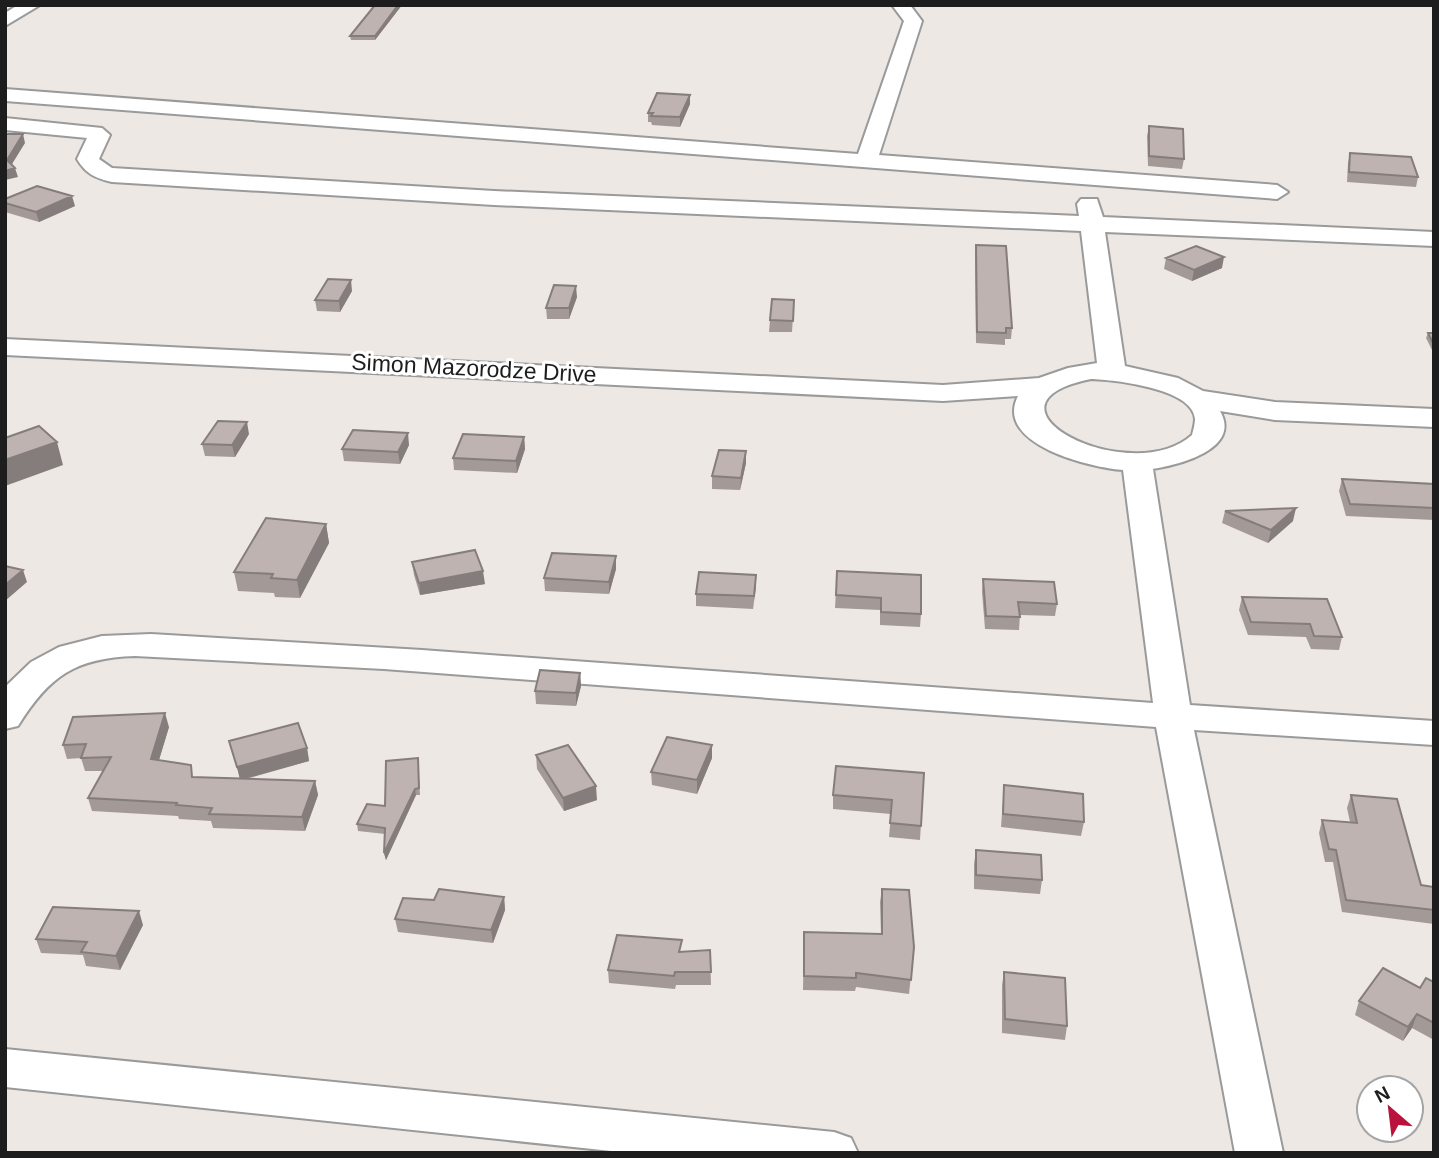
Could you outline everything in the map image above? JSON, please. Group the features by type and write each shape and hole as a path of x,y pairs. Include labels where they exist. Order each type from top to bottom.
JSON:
{"street":[{"path":"5,21 31,5"},
{"path":"866,162 913,21 901,5"},
{"path":"5,95 1277,192"},
{"path":"5,124 95,132 99,135 88,159 91,166 100,172 113,175 494,198 1434,239"},
{"path":"1084,179 1094,225 1112,371"},
{"name":"Simon Mazorodze Drive","path":"5,347 943,393 1041,386 1072,374 1112,371 1144,376 1172,385 1195,398 1276,411 1434,418"},
{"path":"1031,419 1028,407 1032,395 1041,386"},
{"name":"Simon Mazorodze Drive","path":"943,393 1031,419 1045,435 1070,449 1102,458 1138,461 1161,460 1190,450 1207,435 1210,423 1276,411"},
{"path":"1195,398 1210,423"},
{"path":"1138,461 1173,717 1259,1153"},
{"path":"5,717 22,687 43,670 69,656 99,648 130,645 302,653 1173,717 1434,733"},
{"path":"5,1068 834,1153"}],"building":[{"path":"375,5 398,5 375,36 350,36"},
{"path":"657,93 690,95 680,117 651,116 653,113 648,113"},
{"path":"1149,126 1183,129 1184,159 1149,156"},
{"path":"5,134 23,134 7,160 15,168 5,171"},
{"path":"1350,153 1411,157 1418,177 1349,172"},
{"path":"37,186 72,196 36,212 5,203 5,199"},
{"path":"976,245 1006,246 1012,328 1006,328 1006,333 977,332"},
{"path":"1196,246 1224,257 1194,270 1166,258"},
{"path":"328,279 351,280 339,301 315,300"},
{"path":"554,285 576,286 569,308 546,308"},
{"path":"772,299 794,300 793,321 770,320"},
{"path":"1428,333 1434,333 1434,345"},
{"path":"218,421 247,422 232,445 202,444"},
{"path":"39,426 57,442 5,460 5,438"},
{"path":"353,430 408,433 398,452 342,449"},
{"path":"463,434 524,437 516,461 453,458"},
{"path":"719,450 746,451 741,478 712,476"},
{"path":"1342,479 1434,484 1434,508 1350,504"},
{"path":"1296,508 1271,530 1225,511"},
{"path":"266,518 326,524 297,580 271,578 273,574 234,572"},
{"path":"475,550 483,571 419,583 412,562"},
{"path":"552,553 616,556 609,582 544,578"},
{"path":"5,566 23,570 5,585"},
{"path":"837,571 921,575 921,614 881,612 881,598 836,595"},
{"path":"699,572 756,575 754,596 696,594"},
{"path":"983,579 1054,582 1057,604 1018,602 1020,617 986,616"},
{"path":"1242,597 1327,599 1342,637 1314,636 1310,624 1251,622"},
{"path":"540,670 580,673 576,693 535,691"},
{"path":"165,713 151,759 191,765 192,777 315,781 302,817 209,814 212,808 176,805 177,803 88,798 111,757 81,758 86,744 63,745 73,717"},
{"path":"298,723 307,748 237,767 229,741"},
{"path":"667,737 712,745 697,780 651,772"},
{"path":"568,745 596,786 563,798 536,755"},
{"path":"418,758 419,788 415,789 384,853 385,828 357,824 367,804 385,806 386,761"},
{"path":"836,766 924,773 921,826 890,823 892,800 833,795"},
{"path":"1004,785 1083,794 1084,822 1003,814"},
{"path":"1351,795 1397,799 1421,885 1434,887 1434,910 1346,900 1336,850 1329,849 1322,820 1357,823"},
{"path":"976,850 1041,855 1042,880 976,875"},
{"path":"439,889 504,897 491,930 395,919 403,898 434,900"},
{"path":"882,889 909,890 914,947 911,980 856,973 856,978 804,976 804,932 882,934"},
{"path":"53,907 139,911 116,956 81,952 87,942 36,939"},
{"path":"617,935 682,940 679,952 710,950 711,972 675,972 674,976 608,970"},
{"path":"1383,968 1420,988 1426,978 1434,982 1434,1023 1417,1014 1408,1027 1359,1001"},
{"path":"1004,972 1065,978 1067,1026 1005,1019"}]}
